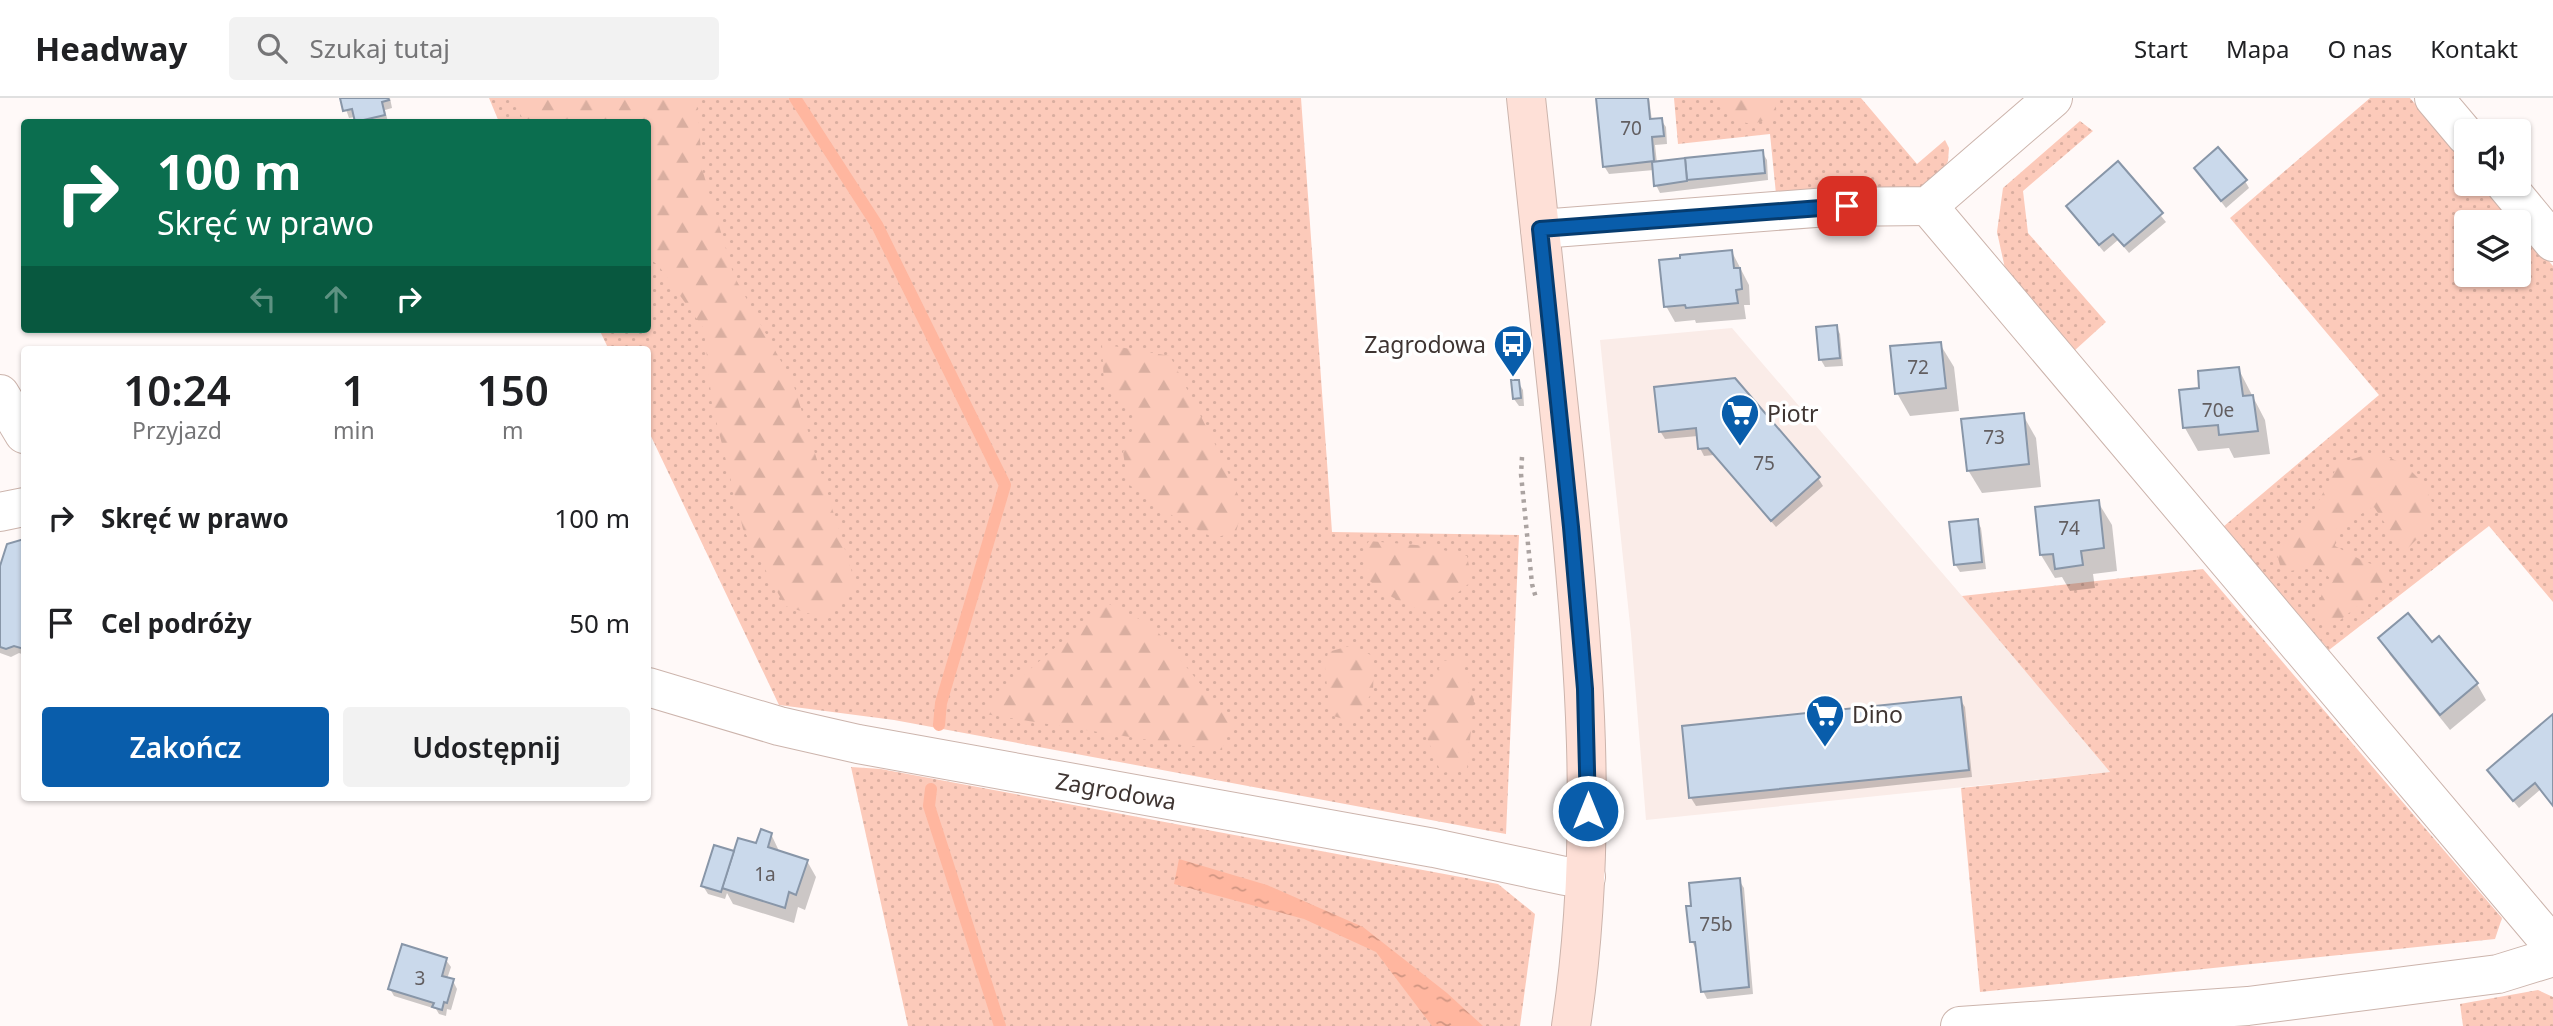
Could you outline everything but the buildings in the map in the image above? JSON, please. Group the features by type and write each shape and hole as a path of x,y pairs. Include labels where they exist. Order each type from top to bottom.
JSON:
{"street":[{"path":"1526,98 1571,527 1585,689 1588,792 1586,877 1580,961 1571,1026"},
{"path":"1540,229 1828,206 1927,206 2053,98"},
{"path":"2434,98 2454,122"},
{"path":"2515,196 2553,243"},
{"path":"1927,206 2553,946"},
{"path":"0,394 21,429"},
{"path":"0,512 21,508"},
{"name":"Zagrodowa","path":"651,688 779,726 893,750 1434,848 1565,876 1586,877"},
{"path":"1960,1026 2248,1006 2498,974 2553,957"}],"shaded area":[{"path":"1732,328 2110,772 1646,820 1631,634 1600,340"}],"green space":[{"path":"489,98 1301,98 1332,532 1519,535 1506,834 894,720 779,705 651,436 651,346 607,346 601,333 651,333 651,119 498,119"},
{"path":"513,98 696,98 703,172 734,276 793,383 856,585 823,618 785,606 743,529 712,404 704,329 658,265 651,260 651,119 523,119"},
{"path":"1674,98 1861,98 1917,164 1945,140 1949,148 1948,161 1943,171 1924,187 1776,194 1770,134 1678,144"},
{"path":"1711,98 1773,98 1777,113 1757,123 1741,122"},
{"path":"2370,98 2410,98 2454,149 2454,196 2493,196 2506,210 2454,210 2454,287 2531,287 2531,240 2553,266 2553,602 2489,526 2329,650 2223,527 2379,395 2230,218"},
{"path":"2080,121 2093,131 2023,191 2028,233 2106,322 2074,351 2006,273 1997,232 2003,188"},
{"path":"1102,344 1170,356 1243,506 1236,532 1214,538 1180,521 1128,484 1123,452 1139,414 1104,386"},
{"path":"2376,452 2404,464 2423,483 2432,502 2427,529 2404,552 2374,507 2337,527 2335,546 2365,562 2389,569 2383,586 2334,625 2314,615 2322,594 2333,581 2318,567 2282,572 2275,548 2308,521 2339,463"},
{"path":"1369,541 1427,546 1467,556 1472,581 1432,614 1413,607 1381,590 1365,577 1364,548"},
{"path":"2203,569 2502,918 2495,939 1980,992 1961,788 2110,772 1962,596"},
{"path":"1107,603 1153,626 1232,723 1222,750 985,714 1008,688"},
{"path":"1353,645 1374,657 1373,691 1353,722 1330,715 1325,668 1328,652"},
{"path":"1461,658 1474,700 1467,769 1441,773 1426,735 1429,686 1443,661"},
{"path":"851,767 881,769 1498,884 1535,914 1520,1026 908,1026"},
{"path":"2538,990 2553,997 2553,1026 2463,1026 2460,1004"}],"water":[{"path":"1179,859 1267,885 1363,927 1447,993 1483,1026 1432,1026 1376,952 1304,919 1174,884"}],"waterway":[{"path":"795,98 877,225 1005,485 941,703 939,725"},
{"path":"931,789 929,806 1000,1026"}],"place":[{"name":"Zagrodowa","path":"1513,378"},
{"name":"Piotr","path":"1740,447"},
{"name":"Dino","path":"1825,748"}],"route":[{"path":"1588,811 1585,689 1540,229 1847,206"}]}
